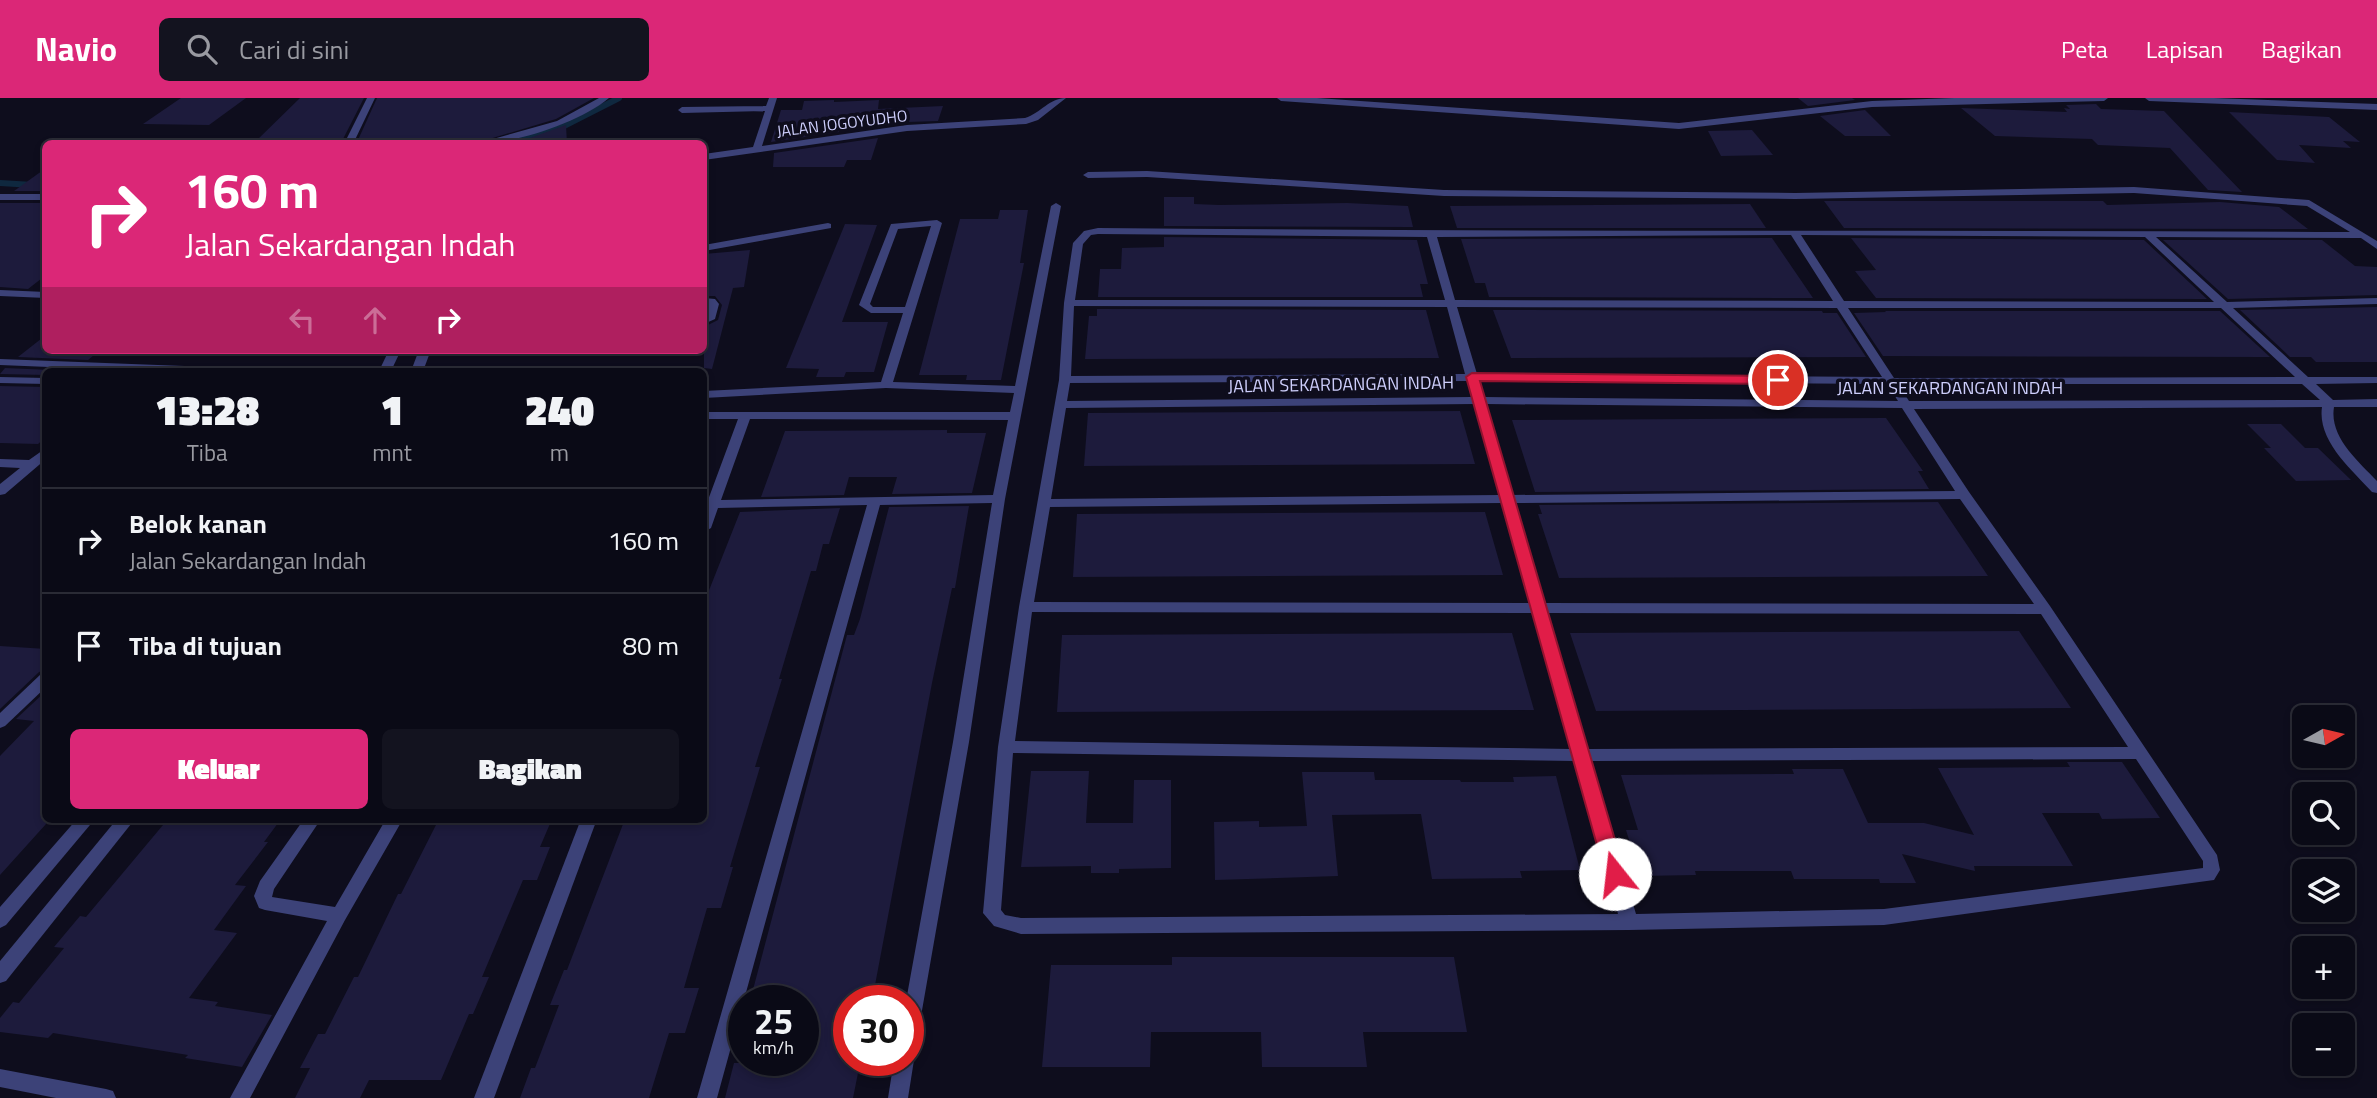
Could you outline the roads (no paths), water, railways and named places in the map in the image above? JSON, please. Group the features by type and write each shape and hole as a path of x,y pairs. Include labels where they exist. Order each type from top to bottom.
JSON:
{"street":[{"path":"350,140 371,98"},
{"path":"494,140 560,123 604,98"},
{"name":"JALAN JOGOYUDHO","path":"707,156 907,128 1015,122 1035,118 1062,98"},
{"path":"1281,98 1461,109 1679,127 1704,126 1842,106 1966,99 2104,98"},
{"path":"2149,98 2377,107"},
{"path":"2319,98 2333,106"},
{"path":"682,110 771,103 757,148"},
{"path":"1088,175 1147,174 1444,193 1795,196 2134,190 2309,203 2377,246"},
{"path":"0,197 42,197"},
{"path":"918,985 961,742 999,499 1056,206"},
{"path":"886,386 937,223 894,226 864,304 871,310 908,310"},
{"path":"707,247 828,226"},
{"path":"1794,232 1964,495 2045,609 2211,860 2211,870 2207,875 1884,916 1629,922 1021,926 1000,921 992,913 1006,747 1026,607 1065,380 1069,303 1081,237 1098,231 1431,234 1794,232 2149,236 2363,235"},
{"path":"1431,234 1629,922"},
{"path":"2149,236 2329,402 2325,418 2333,435 2377,489"},
{"path":"0,293 42,295"},
{"path":"707,300 714,304 711,317 707,319"},
{"path":"1069,303 1841,302 2225,305 2377,301"},
{"path":"0,362 122,368"},
{"name":"JALAN SEKARDANGAN INDAH","path":"1065,380 1472,377 1889,381 2377,380"},
{"path":"0,380 42,381"},
{"path":"707,394 886,386 1021,390"},
{"name":"JALAN SEKARDANGAN INDAH","path":"1061,405 1477,401 1908,405 2375,404"},
{"path":"746,414 709,503 874,503 999,499"},
{"path":"707,415 1015,416"},
{"path":"0,491 42,455"},
{"path":"0,463 32,464"},
{"path":"1045,503 1964,495"},
{"path":"707,1098 874,503"},
{"path":"1026,607 2045,609"},
{"path":"0,722 42,682"},
{"path":"1006,747 1581,755 2139,753"},
{"path":"0,920 84,823"},
{"path":"0,975 124,823"},
{"path":"310,823 265,886 265,903 339,915"},
{"path":"240,1098 339,915 393,823"},
{"path":"484,1098 588,823"},
{"path":"898,1098 901,1076"},
{"path":"0,1078 106,1098"}],"waterway":[{"path":"519,140 562,127 619,98"},
{"path":"0,183 33,185"}]}
